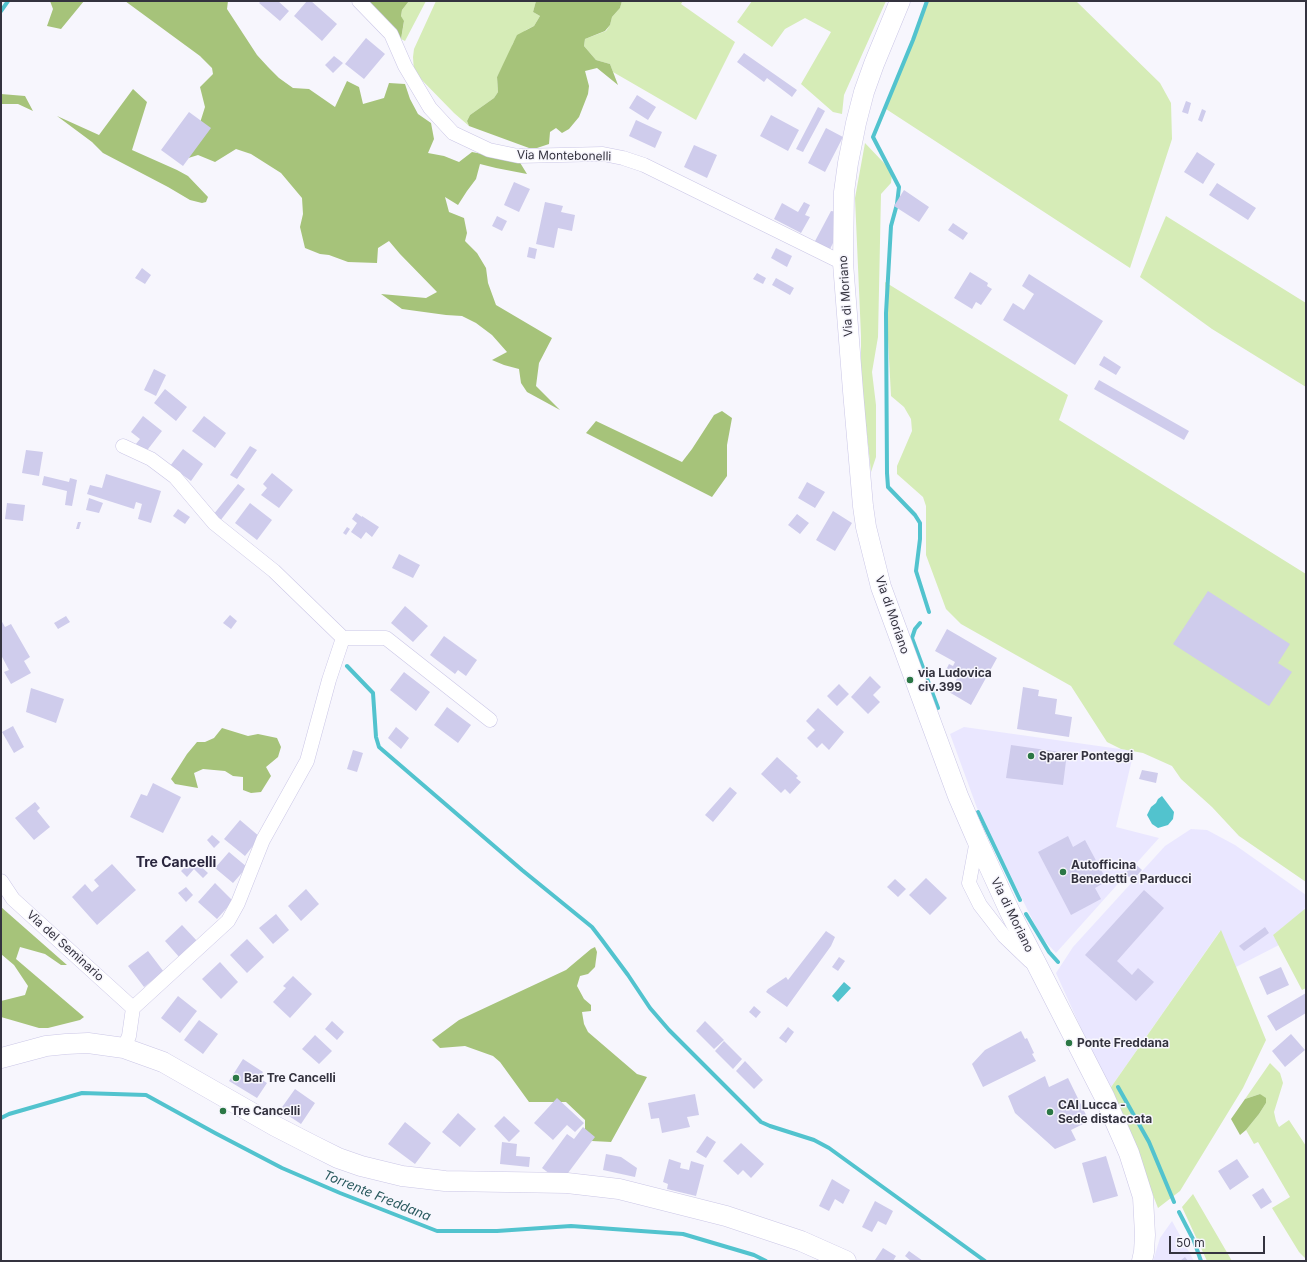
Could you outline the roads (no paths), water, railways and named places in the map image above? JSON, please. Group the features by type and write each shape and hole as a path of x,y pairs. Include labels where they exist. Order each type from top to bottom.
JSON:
{"main road":[{"name":"Via di Moriano","path":"900,1 864,92 856,123 844,192 843,262 863,506 870,547 881,587 958,796 977,840 1039,970 1104,1096 1129,1153 1143,1197 1146,1235 1142,1261"},
{"path":"1,1058 46,1046 66,1044 88,1043 124,1048 163,1062 275,1126 338,1158 361,1166 402,1176 445,1181 567,1183 619,1189 726,1216 800,1241 846,1261"}],"street":[{"name":"Via Montebonelli","path":"359,1 391,34 404,66 430,108 453,133 489,150 518,156 602,154 644,164 843,262"},
{"path":"124,446 151,459 175,477 214,523 274,571 343,638 386,638 490,720"},
{"path":"124,1048 129,1036 133,1008 228,921 238,903 263,840 307,761 329,680 343,638"},
{"name":"Via del Seminario","path":"1,881 13,899 133,1008"}],"water":[{"path":"1162,796 1174,812 1173,819 1168,825 1158,828 1152,824 1147,815 1151,807"},
{"path":"844,982 851,988 838,1002 832,996"}],"waterway":[{"path":"1,11 8,1"},
{"path":"927,1 913,40 873,137 899,187 897,204 891,226 886,313 888,487 915,515 920,523 920,539 916,571 929,612"},
{"path":"920,623 915,629 912,638 938,708"},
{"path":"347,666 373,693 376,737 379,747 522,870 592,927 628,975 650,1008 669,1030 761,1122 814,1140 829,1148 985,1261"},
{"path":"978,812 1020,900"},
{"path":"1026,914 1049,952 1058,962"},
{"path":"1118,1087 1149,1142 1174,1202"},
{"name":"Torrente Freddana","path":"1,1118 9,1114 82,1093 146,1095 282,1168 340,1193 437,1231 497,1231 571,1226 683,1234 754,1255 766,1261"},
{"path":"1179,1212 1194,1241 1201,1261"}],"place":[{"name":"via Ludovica civ.399","path":"910,680"},
{"name":"Sparer Ponteggi","path":"1031,756"},
{"name":"Autofficina Benedetti e Parducci","path":"1063,872"},
{"name":"Ponte Freddana","path":"1069,1043"},
{"name":"Bar Tre Cancelli","path":"236,1078"},
{"name":"Tre Cancelli","path":"223,1111"},
{"name":"CAI Lucca - Sede distaccata","path":"1050,1112"}],"district":[{"name":"Tre Cancelli","path":"176,863"}]}
